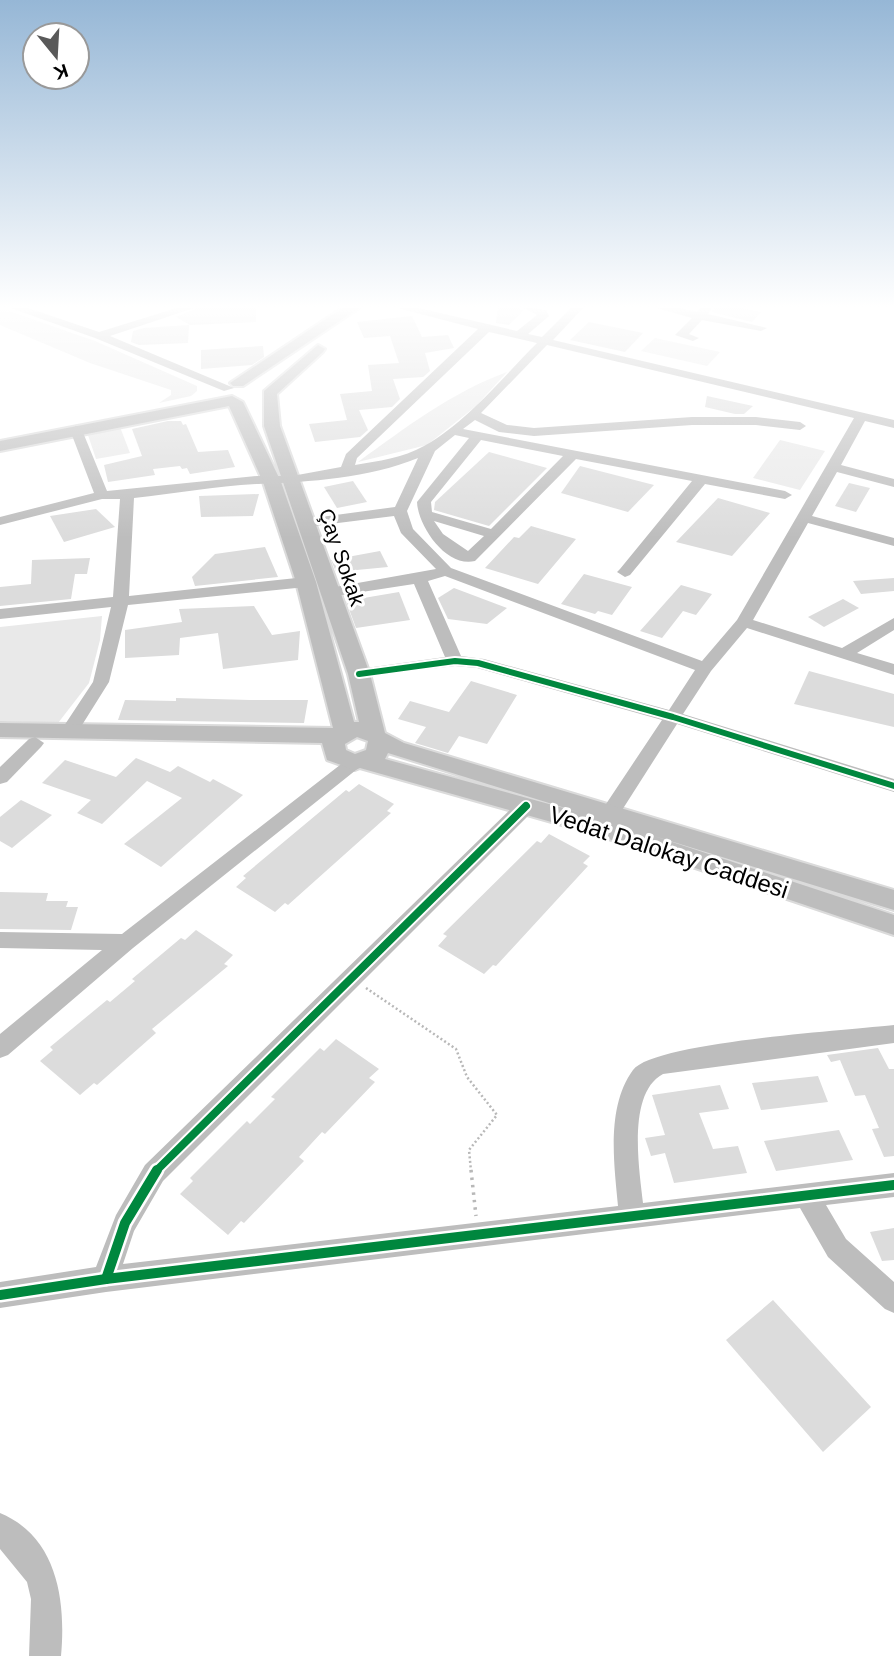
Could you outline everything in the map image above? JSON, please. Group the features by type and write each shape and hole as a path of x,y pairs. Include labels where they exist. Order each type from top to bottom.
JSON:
{"main road":[{"path":"0,446 232,393 246,383"},
{"path":"0,437 232,393 256,402 280,383"},
{"name":"Çay Sokak","path":"232,393 272,482 306,582 344,750"},
{"name":"Çay Sokak","path":"271,393 272,426 359,674 376,736"},
{"name":"Vedat Dalokay Caddesi","path":"0,730 71,729 344,750 600,827 894,925"},
{"path":"376,736 379,750 376,755 344,750 360,730 376,736 408,752 894,900"},
{"name":"Vedat Dalokay Caddesi","path":"0,742 275,745 344,750"}],"street":[{"path":"209,383 232,393"},
{"path":"347,470 351,457 428,383"},
{"path":"0,521 102,495 127,495 257,480 292,480 399,461 429,449 454,431 502,383"},
{"path":"721,383 894,424"},
{"path":"473,414 504,429 534,432 692,421 756,421 800,426"},
{"path":"610,813 705,668 744,622 862,416"},
{"path":"76,430 102,495"},
{"path":"454,431 785,495"},
{"path":"477,437 424,502 424,514 439,539 470,558 574,453"},
{"path":"429,449 400,511 406,530 446,571 705,668"},
{"path":"399,461 421,467"},
{"path":"832,467 894,483"},
{"path":"625,572 701,479"},
{"path":"71,729 101,682 121,600 127,495"},
{"path":"306,523 400,511"},
{"path":"424,514 494,534"},
{"path":"804,518 894,542"},
{"path":"329,592 419,579 446,571"},
{"path":"419,579 455,662"},
{"path":"0,614 306,582"},
{"path":"744,622 894,670"},
{"path":"843,654 894,623"},
{"path":"359,674 455,662 478,663 674,717 894,786"},
{"path":"0,778 35,743"},
{"path":"0,1048 126,942 298,805 344,750"},
{"path":"106,1279 112,1249 129,1209 154,1173 526,806"},
{"path":"0,940 126,942"},
{"path":"632,1216 625,1159 631,1098 643,1074 666,1062 681,1059 894,1034"},
{"path":"0,1295 106,1279 894,1185"},
{"path":"807,1196 837,1248 894,1300"},
{"path":"0,1528 32,1559 44,1585 48,1605 45,1656"}],"path":[{"path":"352,978 456,1049 467,1077 497,1115 469,1150 476,1216"}],"shaded area":[{"path":"151,383 191,383 197,386 197,391 191,396 159,403 171,395 171,390"},
{"path":"480,383 497,383 476,406 427,445 358,462 411,424"},
{"path":"120,427 130,453 96,459 87,432"},
{"path":"780,440 825,451 800,490 753,478"},
{"path":"102,616 100,640 89,683 58,723 0,721 0,627"}],"building":[{"path":"371,383 394,383 400,399 392,407 359,410 368,430 360,437 315,442 309,424 347,420 340,394 372,391"},
{"path":"707,396 753,406 744,414 735,414 705,407"},
{"path":"181,421 183,425 186,424 198,452 228,450 235,467 190,474 187,468 182,469 180,466 153,469 155,475 108,482 104,465 142,456 132,429"},
{"path":"489,452 547,468 489,526 434,510 435,502"},
{"path":"580,466 654,485 628,512 561,493"},
{"path":"353,481 367,502 337,508 324,487"},
{"path":"849,483 870,488 856,512 835,506"},
{"path":"259,494 253,516 201,517 199,496"},
{"path":"718,498 770,513 732,556 676,542"},
{"path":"96,509 115,527 64,542 50,516"},
{"path":"531,526 576,539 538,584 485,568 514,537 519,538"},
{"path":"265,547 278,577 195,586 192,577 215,554"},
{"path":"380,551 388,567 336,572 331,560"},
{"path":"90,558 87,574 75,574 71,599 0,606 0,587 31,584 32,560"},
{"path":"584,574 632,587 612,615 598,611 595,614 561,604"},
{"path":"894,578 894,591 861,594 853,581"},
{"path":"681,585 712,594 696,615 683,611 662,638 640,631"},
{"path":"454,588 507,608 487,624 448,619 438,598"},
{"path":"399,592 410,620 356,628 346,601"},
{"path":"843,599 859,608 824,627 808,617"},
{"path":"254,606 272,635 300,631 298,660 223,669 218,633 180,638 179,655 125,658 125,630 182,622 179,609"},
{"path":"809,671 894,694 894,727 794,704"},
{"path":"471,681 517,695 487,744 459,736 448,753 415,743 426,727 398,719 410,701 449,712"},
{"path":"176,698 308,700 304,723 118,720 125,700 176,701"},
{"path":"136,758 170,772 178,766 210,782 213,779 243,795 161,867 124,844 182,798 147,781 102,824 77,813 91,800 42,783 65,760 116,777"},
{"path":"359,784 394,804 387,811 391,813 288,905 285,903 275,912 236,887 246,878 243,876 346,790 349,792"},
{"path":"21,800 52,815 12,848 0,841 0,817"},
{"path":"549,834 590,856 583,863 588,866 496,966 493,965 484,974 438,946 447,936 443,934 537,841 541,843"},
{"path":"0,892 48,893 46,901 68,901 66,907 78,907 71,930 0,929"},
{"path":"196,930 233,955 224,964 228,966 152,1029 156,1033 97,1085 94,1083 80,1095 40,1061 53,1050 50,1047 107,1000 110,1002 135,981 132,979 181,938 185,940"},
{"path":"336,1039 379,1069 369,1078 375,1082 325,1134 322,1132 299,1157 304,1161 244,1223 241,1221 228,1235 180,1194 193,1181 190,1178 247,1121 250,1124 275,1099 271,1097 320,1048 324,1051"},
{"path":"878,1048 889,1069 894,1069 894,1156 884,1157 872,1129 879,1128 865,1095 855,1096 840,1060 831,1062 827,1055"},
{"path":"818,1076 828,1102 761,1110 752,1083"},
{"path":"720,1085 729,1109 699,1113 713,1149 738,1146 747,1173 674,1183 665,1153 651,1156 645,1138 665,1135 652,1095"},
{"path":"839,1130 853,1160 776,1171 764,1141"},
{"path":"894,1228 894,1260 882,1261 870,1232"},
{"path":"773,1300 871,1407 823,1452 726,1340"}],"cycle path":[{"path":"359,674 455,661 478,663 673,717 894,786"},
{"path":"106,1279 125,1223 154,1173 526,806"},
{"path":"0,1295 106,1279 894,1185"}]}
